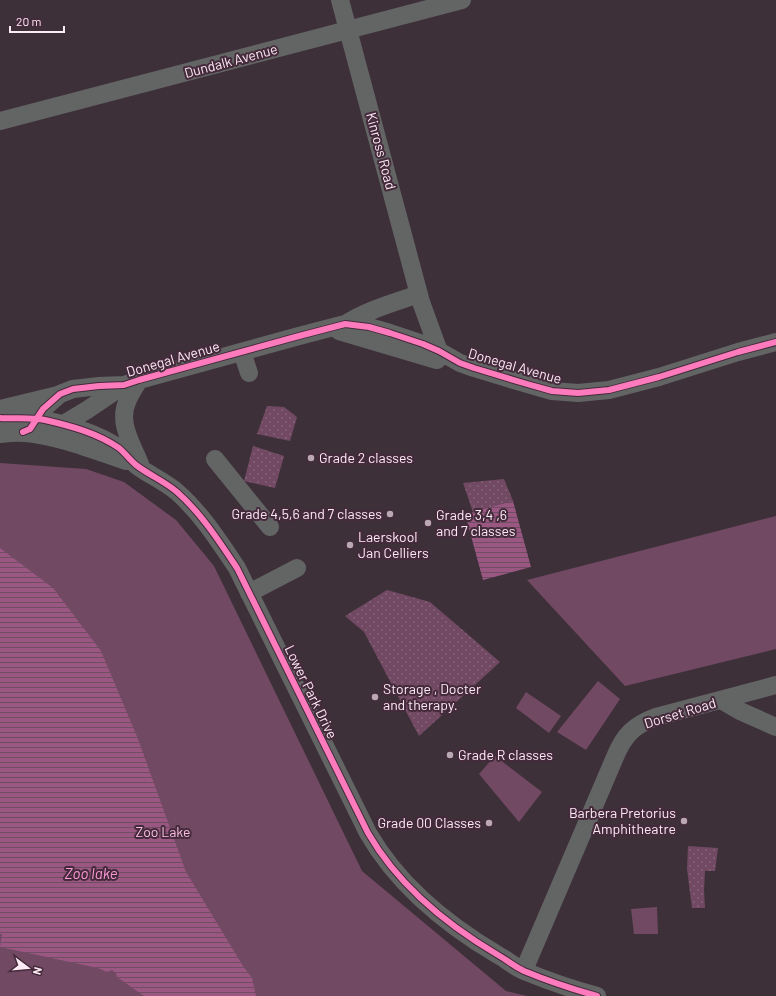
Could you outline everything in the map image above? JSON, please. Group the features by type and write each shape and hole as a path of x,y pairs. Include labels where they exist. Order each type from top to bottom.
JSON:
{"street":[{"name":"Kinross Road","path":"340,0 420,298 432,353"},
{"name":"Dundalk Avenue","path":"0,122 462,0"},
{"name":"Donegal Avenue","path":"338,328 361,315 380,307 420,298"},
{"name":"Donegal Avenue","path":"23,432 30,429 43,409 60,394 73,389 132,383 242,352 338,328 369,327 432,353 474,368 552,391 578,393 609,390 659,377 738,352 776,342"},
{"path":"242,352 249,373"},
{"path":"44,436 132,383"},
{"path":"132,383 123,415 124,426 139,467"},
{"path":"0,409 60,394"},
{"name":"Lower Park Drive","path":"0,418 44,420 63,424 90,433 107,441 126,453 139,467 176,492 192,507 213,532 236,568 368,833 388,865 420,898 448,922 483,946 524,970 597,996"},
{"name":"Lower Park Drive","path":"0,434 23,432 44,436 71,443 139,467"},
{"path":"215,458 270,527"},
{"path":"249,593 297,568"},
{"name":"Dorset Road","path":"524,970 614,757 625,736 643,722 656,717 776,685"},
{"path":"721,700 740,711 776,727"}],"green space":[{"path":"267,406 284,407 297,417 290,441 257,434"},
{"path":"253,446 284,456 275,488 244,481"},
{"name":"Zoo Lake","path":"0,463 86,469 124,482 176,520 214,566 362,871 506,991 527,996 0,996"},
{"path":"504,479 513,501 473,512 463,483"},
{"path":"776,516 776,649 625,686 527,580"},
{"path":"387,590 430,602 500,662 419,736 364,632 345,616"},
{"path":"598,681 620,699 586,750 557,732"},
{"path":"526,692 561,716 549,733 516,708"},
{"path":"495,756 542,792 519,822 479,774"},
{"path":"688,846 718,848 715,871 705,871 705,908 692,908 687,869"},
{"path":"657,907 658,934 634,934 631,909"}],"water":[{"path":"513,501 531,567 483,580 465,514"},
{"name":"Zoo lake","path":"0,548 53,588 101,651 138,739 186,872 243,966 252,978 256,996 144,996 117,977 116,973 112,970 107,972 98,968 0,947 2,934 0,934"}],"cycle path":[{"path":"23,432 30,429 43,409 60,394 73,389 124,385 345,324 369,327 390,333 423,344 460,363 527,384 552,391 578,393 609,390 659,377 738,352 776,342"},
{"path":"0,418 40,419 93,434 119,448 136,465 162,481 186,500 209,528 237,568 368,833 394,870 409,887 442,917 460,931 517,968 569,988 597,996"}],"place":[{"name":"Grade 2 classes","path":"311,458"},
{"name":"Grade 4,5,6 and 7 classes","path":"390,514"},
{"name":"Grade 3,4 ,6 and 7 classes","path":"428,523"},
{"name":"Laerskool Jan Celliers","path":"350,545"},
{"name":"Storage , Docter and therapy.","path":"375,697"},
{"name":"Grade R classes","path":"450,755"},
{"name":"Barbera Pretorius Amphitheatre","path":"684,821"},
{"name":"Grade 00 Classes","path":"489,823"}]}
